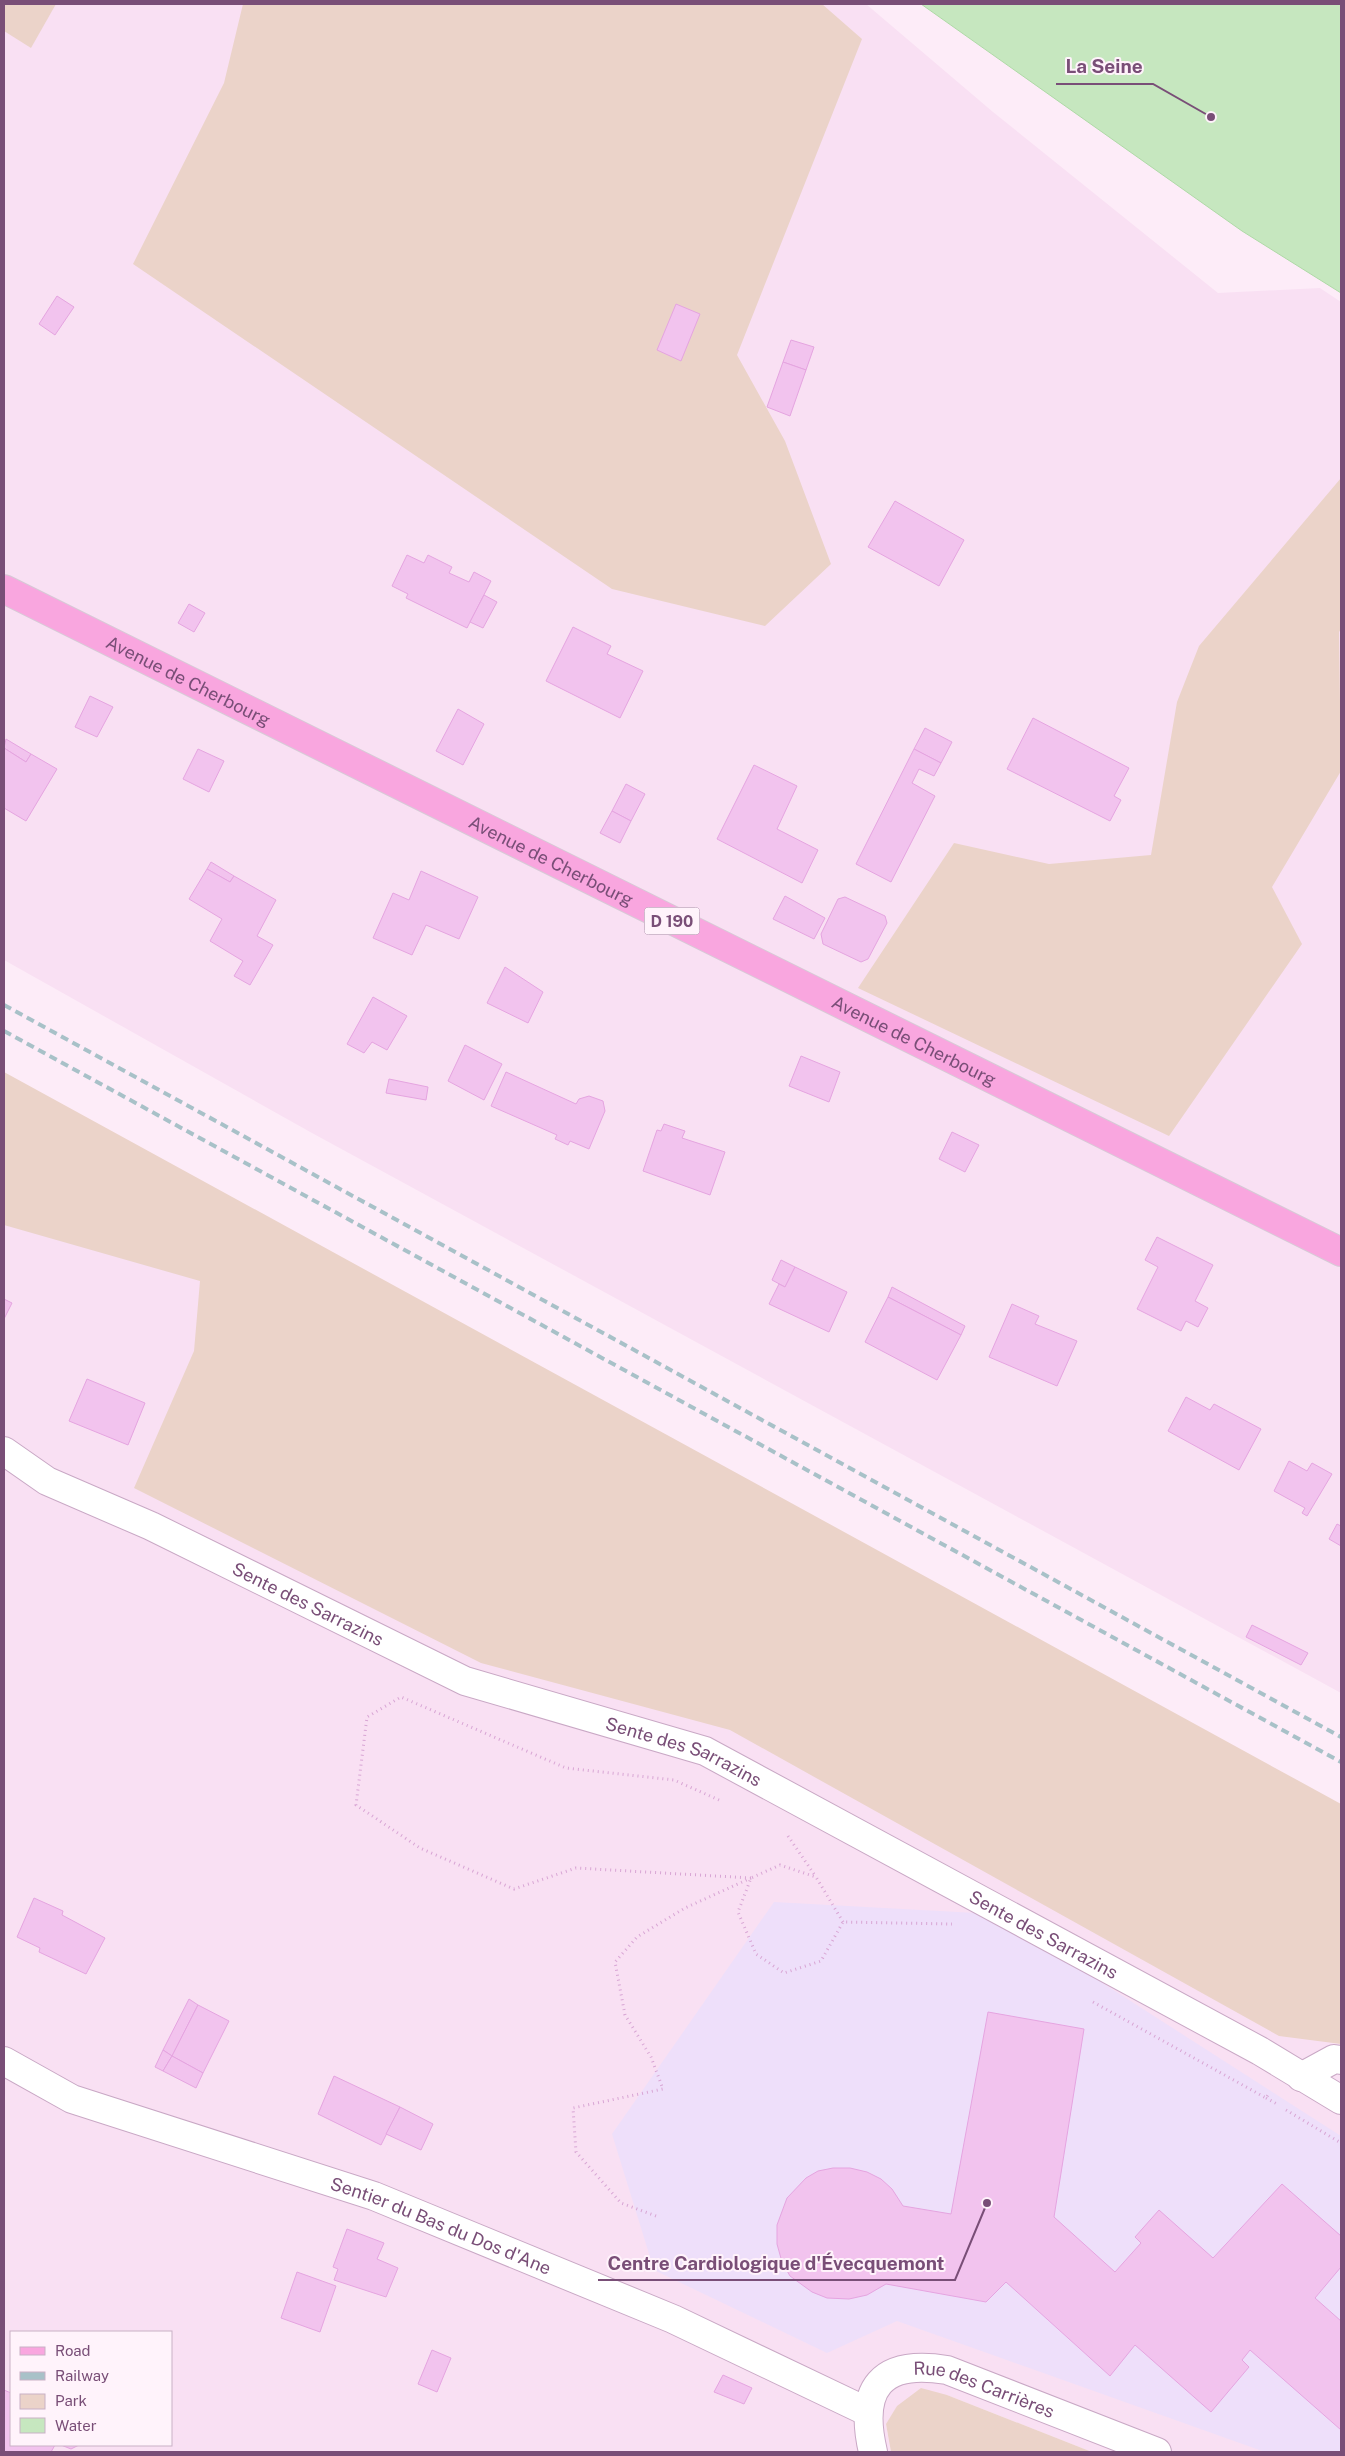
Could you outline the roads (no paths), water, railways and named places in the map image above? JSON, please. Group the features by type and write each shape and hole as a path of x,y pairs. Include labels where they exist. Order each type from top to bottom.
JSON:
{"main road":[{"name":"Avenue de Cherbourg","path":"4,589 1341,1252"}],"street":[{"name":"Sente des Sarrazins","path":"4,1451 47,1481 151,1526 465,1681 706,1752 1260,2051 1341,2100"},
{"path":"1301,2077 1334,2059 1341,2060"},
{"name":"Sentier du Bas du Dos d'Ane","path":"4,2061 72,2099 374,2196 673,2319 868,2412"},
{"name":"Rue des Carrières","path":"873,2452 868,2412 873,2392 883,2380 902,2368 923,2366 947,2370 1157,2452"}],"water":[{"path":"921,4 1341,4 1341,293 1242,231"}],"railway":[{"path":"4,1005 1341,1737"},
{"path":"4,1031 1341,1762"}],"place":[{"name":"La Seine","path":"1211,117"},
{"name":"Centre Cardiologique d'Évecquemont","path":"987,2203"}]}
